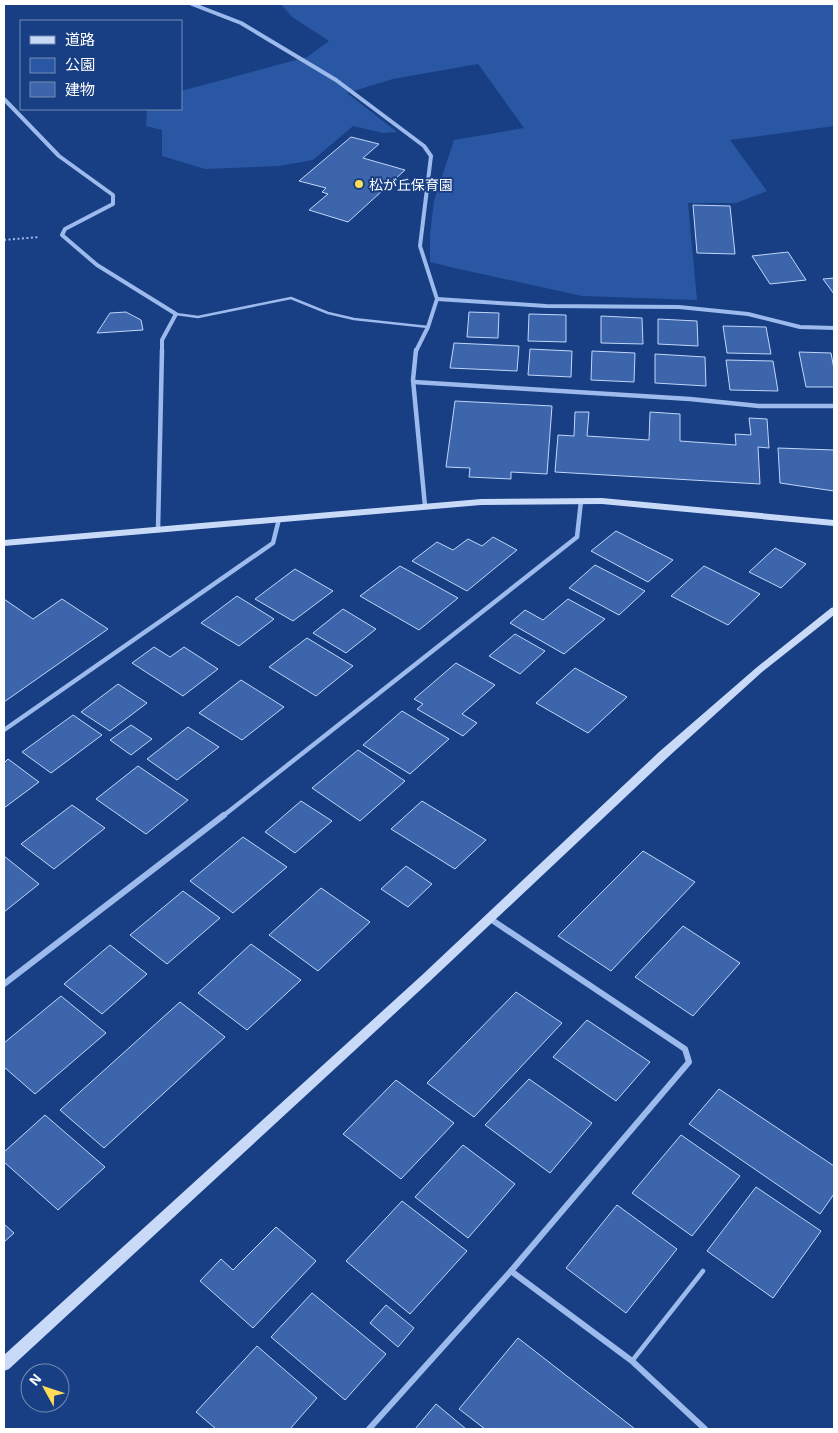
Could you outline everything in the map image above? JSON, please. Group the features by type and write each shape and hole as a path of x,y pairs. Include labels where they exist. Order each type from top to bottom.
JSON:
{"street":[{"path":"192,4 241,23 336,80 376,109 400,130 424,146 431,156 420,246 438,299 428,327 416,350 414,382 425,506"},
{"path":"4,99 59,156 113,195 113,204 65,228 62,235 97,265 176,314 162,340 158,530"},
{"path":"438,299 546,306 679,307 748,314 800,327 834,328"},
{"path":"414,382 690,399 759,406 834,406"},
{"path":"4,543 481,502 602,501 834,523"},
{"path":"4,984 246,798 577,536 581,502"},
{"path":"4,730 274,543 279,520"},
{"path":"4,1364 489,918 663,755 760,670 834,610"},
{"path":"369,1429 511,1271 689,1062 685,1049 489,918"},
{"path":"511,1271 632,1361 705,1429"}],"lane":[{"path":"176,314 198,316 291,298 328,313 354,319 428,327"},
{"path":"632,1361 702,1271"}],"path":[{"path":"4,240 62,235"}],"green space":[{"path":"281,4 834,4 834,126 730,140 767,191 736,203 688,203 697,300 582,296 430,262 430,234 434,201 454,140 524,128 478,64 393,79 347,93 397,132 383,133 353,126 313,160 279,166 205,169 162,156 162,130 146,126 147,110 182,110 182,91 307,57 329,41 292,17"}],"building":[{"path":"351,137 379,144 363,158 405,170 348,222 309,210 328,194 322,192 326,188 299,181"},
{"path":"693,205 730,206 735,254 697,253"},
{"path":"788,252 806,280 770,284 752,256"},
{"path":"834,278 834,294 823,279"},
{"path":"126,312 141,320 143,330 97,333 110,313"},
{"path":"469,312 499,313 498,338 467,337"},
{"path":"529,314 566,315 566,342 528,341"},
{"path":"601,316 642,318 643,344 601,343"},
{"path":"658,319 697,321 698,346 658,344"},
{"path":"723,326 766,327 771,354 727,353"},
{"path":"454,343 519,346 517,371 450,368"},
{"path":"530,349 572,351 571,377 528,375"},
{"path":"592,351 635,353 634,382 591,380"},
{"path":"799,352 831,353 834,369 834,387 806,387"},
{"path":"655,354 705,357 706,386 655,383"},
{"path":"726,360 773,361 778,391 730,390"},
{"path":"455,401 552,406 547,474 511,472 511,479 469,477 470,468 446,467"},
{"path":"575,412 589,412 587,436 649,440 650,412 680,414 680,441 736,445 735,434 751,435 749,418 767,419 769,448 758,447 760,484 555,472 558,435 574,436"},
{"path":"778,448 834,450 834,491 780,483"},
{"path":"616,531 673,560 648,582 591,551"},
{"path":"493,537 517,550 467,591 412,561 437,542 453,550 468,539 482,546"},
{"path":"775,548 806,564 781,588 749,572"},
{"path":"595,565 645,591 619,615 569,588"},
{"path":"400,566 458,598 419,630 360,596"},
{"path":"704,566 760,594 728,625 671,596"},
{"path":"295,569 333,591 293,621 255,599"},
{"path":"237,596 274,619 239,646 201,623"},
{"path":"4,599 33,619 62,599 108,629 4,702"},
{"path":"568,599 605,619 564,654 510,623 525,610 543,620"},
{"path":"343,609 376,629 346,653 313,633"},
{"path":"515,634 545,651 520,674 489,656"},
{"path":"307,638 353,666 316,696 269,667"},
{"path":"154,647 170,657 184,647 218,669 183,696 132,663"},
{"path":"456,663 495,685 462,714 477,723 463,736 417,709 423,704 414,699"},
{"path":"575,668 627,697 588,733 536,703"},
{"path":"241,680 284,707 242,740 199,713"},
{"path":"118,684 147,703 110,731 81,712"},
{"path":"402,711 449,739 410,774 363,745"},
{"path":"73,715 102,735 51,773 22,752"},
{"path":"131,725 152,739 131,755 110,740"},
{"path":"188,727 219,747 177,780 147,759"},
{"path":"358,750 405,781 360,821 312,788"},
{"path":"8,759 39,782 4,808 4,763"},
{"path":"138,766 188,800 146,834 96,799"},
{"path":"301,801 332,821 295,853 265,832"},
{"path":"422,801 486,840 455,869 391,829"},
{"path":"72,805 105,828 54,869 21,844"},
{"path":"243,837 287,867 233,913 190,881"},
{"path":"643,851 695,882 611,971 558,936"},
{"path":"4,856 39,884 4,912"},
{"path":"406,866 432,884 408,907 381,889"},
{"path":"321,888 370,922 318,971 269,935"},
{"path":"183,891 220,918 167,964 130,935"},
{"path":"683,926 740,963 693,1016 635,977"},
{"path":"251,944 301,980 247,1030 198,993"},
{"path":"110,945 147,974 102,1014 64,984"},
{"path":"516,992 562,1023 474,1117 427,1083"},
{"path":"61,996 106,1033 35,1094 4,1067 4,1043"},
{"path":"180,1002 225,1037 104,1148 60,1110"},
{"path":"587,1020 650,1062 616,1101 553,1057"},
{"path":"529,1079 592,1123 550,1173 485,1125"},
{"path":"396,1080 454,1123 401,1179 343,1134"},
{"path":"719,1089 834,1166 834,1194 820,1214 689,1124"},
{"path":"45,1115 105,1167 58,1210 4,1162 4,1152"},
{"path":"681,1135 740,1176 692,1236 632,1193"},
{"path":"463,1145 515,1184 468,1238 415,1197"},
{"path":"756,1187 821,1231 773,1298 707,1251"},
{"path":"402,1201 467,1251 410,1314 346,1261"},
{"path":"617,1205 677,1249 626,1313 566,1268"},
{"path":"4,1224 14,1233 4,1242"},
{"path":"276,1227 316,1261 253,1328 200,1281 221,1259 233,1270"},
{"path":"312,1293 386,1354 345,1400 271,1337"},
{"path":"386,1305 414,1328 398,1347 370,1323"},
{"path":"518,1338 635,1429 485,1429 459,1409"},
{"path":"257,1346 317,1398 290,1429 216,1429 196,1412"},
{"path":"436,1404 466,1429 415,1429"}],"place":[{"name":"松が丘保育園","path":"359,184"}]}
